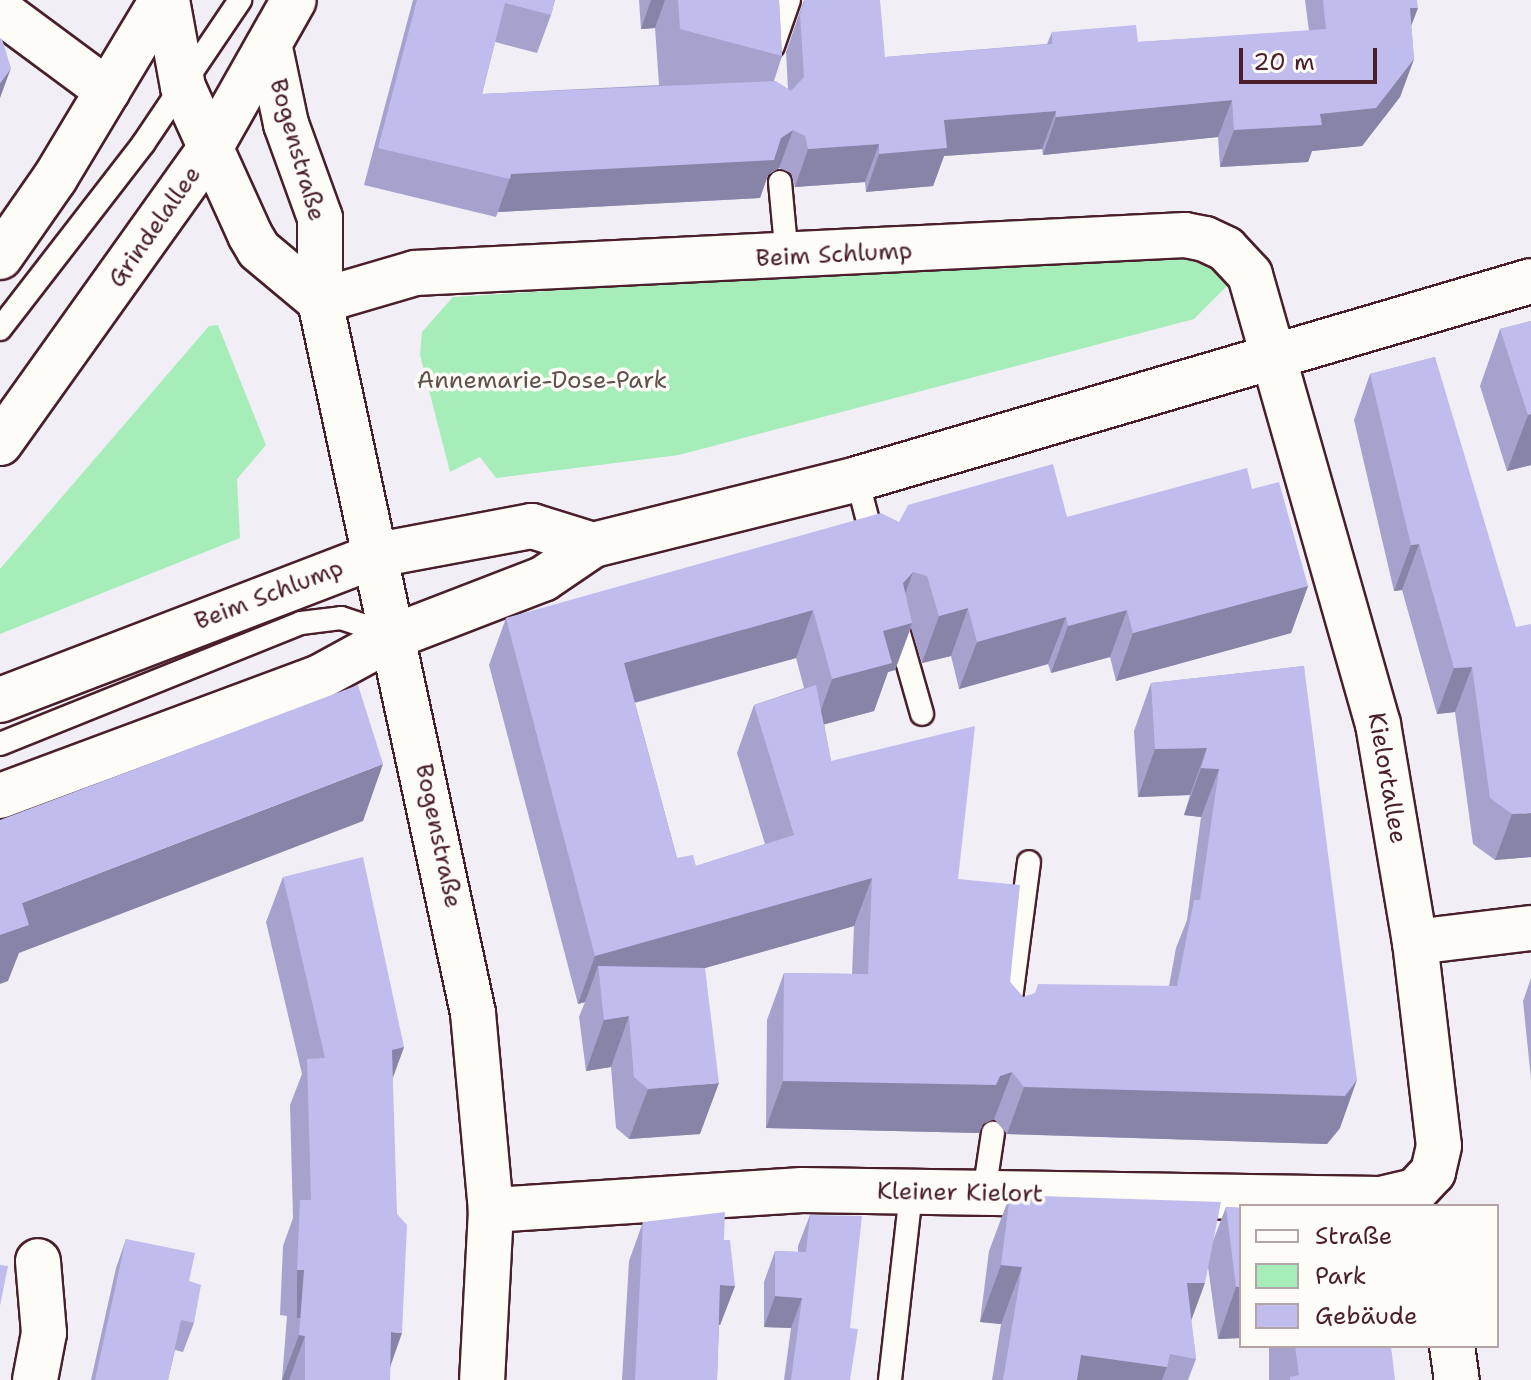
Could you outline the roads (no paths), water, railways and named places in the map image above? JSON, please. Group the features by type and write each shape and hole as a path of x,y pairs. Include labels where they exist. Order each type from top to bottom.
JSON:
{"street":[{"path":"165,0 183,87 209,150 259,250 320,301"},
{"path":"0,257 165,0"},
{"name":"Grindelallee","path":"0,443 209,150 270,48 294,0"},
{"path":"0,11 108,91"},
{"name":"Bogenstraße","path":"270,48 286,124 320,218 320,301 395,636 473,1013 491,1210 482,1380"},
{"name":"Beim Schlump","path":"320,301 415,273 542,270 1185,235 1205,239 1226,249 1250,275 1277,358"},
{"path":"0,796 318,678 395,636 543,579 593,545 857,479 1531,281"},
{"name":"Kielortallee","path":"1277,358 1364,659 1415,942 1439,1146 1427,1194"},
{"name":"Beim Schlump","path":"0,700 377,555 532,526 593,545"},
{"path":"1415,942 1531,928"},
{"name":"Kleiner Kielort","path":"491,1210 735,1192 1389,1199 1427,1194"},
{"path":"35,1380 44,1333 38,1261"},
{"path":"1452,1348 1457,1380"}],"lane":[{"path":"0,329 183,87 240,0"},
{"path":"774,76 772,50 789,0"},
{"path":"780,182 787,257"},
{"path":"857,479 877,556"},
{"name":"Beim Schlump","path":"0,744 301,623 341,618 395,636"},
{"path":"899,633 922,714"},
{"path":"1007,1031 1029,862"},
{"path":"984,1193 993,1133"},
{"path":"890,1380 911,1192"}],"park label":[{"name":"Annemarie-Dose-Park","path":"542,381"}]}
